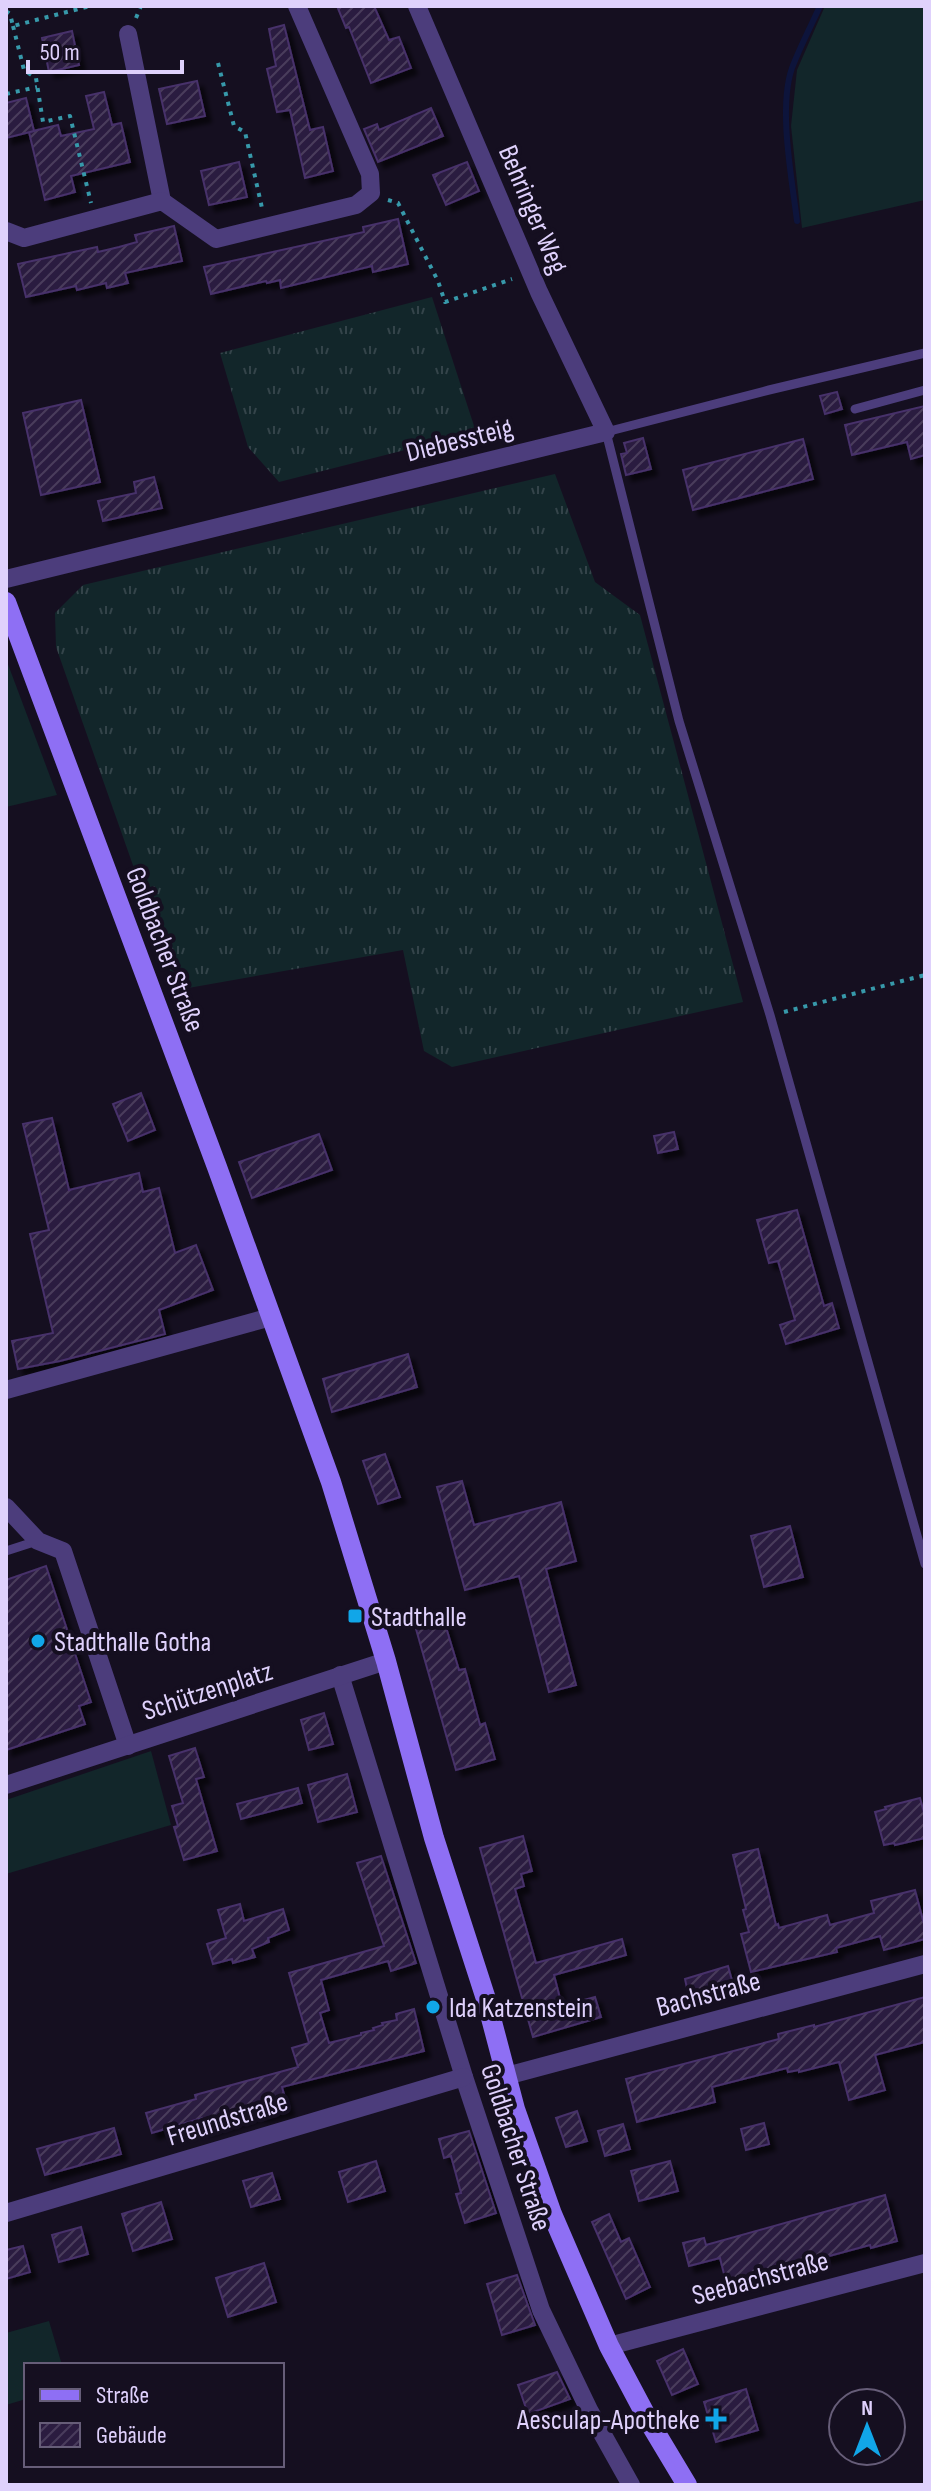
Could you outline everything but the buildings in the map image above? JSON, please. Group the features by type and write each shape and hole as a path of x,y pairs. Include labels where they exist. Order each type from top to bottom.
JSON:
{"main road":[{"name":"Goldbacher Straße","path":"6,602 331,1482 386,1661 434,1838 486,1999 515,2109 552,2214 609,2346 687,2485"}],"street":[{"path":"128,34 162,201 216,239 356,205 371,193 370,174 297,6"},
{"name":"Behringer Weg","path":"417,6 531,272 606,432"},
{"path":"6,231 24,238 162,201"},
{"name":"Diebessteig","path":"6,579 606,432"},
{"path":"6,1390 271,1317"},
{"name":"Schützenplatz","path":"6,1507 38,1541 63,1551 128,1746 340,1675"},
{"path":"340,1675 386,1661"},
{"name":"Goldbacher Straße","path":"340,1675 464,2077 541,2310 589,2410 631,2485"},
{"path":"6,1785 128,1746"},
{"name":"Bachstraße","path":"506,2076 925,1964"},
{"name":"Freundstraße","path":"6,2213 464,2077"},
{"name":"Seebachstraße","path":"609,2346 925,2263"}],"lane":[{"name":"Diebessteig","path":"606,432 925,353"},
{"path":"855,409 925,390"},
{"path":"606,432 679,721 770,1015 925,1564"},
{"path":"6,1551 38,1541"}],"path":[{"path":"13,26 90,6"},
{"path":"6,11 10,14 24,70 36,78 43,122 70,116 95,220"},
{"path":"218,63 234,126 245,132 267,226"},
{"path":"6,94 37,87"},
{"path":"371,193 398,203 438,281 445,302 531,272"},
{"path":"770,1015 925,975"}],"green space":[{"path":"825,6 925,6 925,200 802,228 791,126 797,70"},
{"path":"432,297 476,432 279,482 248,447 220,353"},
{"path":"555,474 595,582 640,615 743,1002 452,1067 424,1051 403,950 177,990 56,647 55,613 83,585"},
{"path":"6,659 57,795 6,807"},
{"path":"151,1751 171,1825 6,1874 6,1800"},
{"path":"49,2321 61,2363 24,2363 24,2400 6,2405 6,2333"}],"waterway":[{"path":"797,221 787,144 788,84 795,60 820,6"}],"place":[{"name":"Stadthalle","path":"355,1616"},
{"name":"Stadthalle Gotha","path":"38,1641"},
{"name":"Ida Katzenstein","path":"433,2007"},
{"name":"Aesculap-Apotheke","path":"716,2419"}]}
